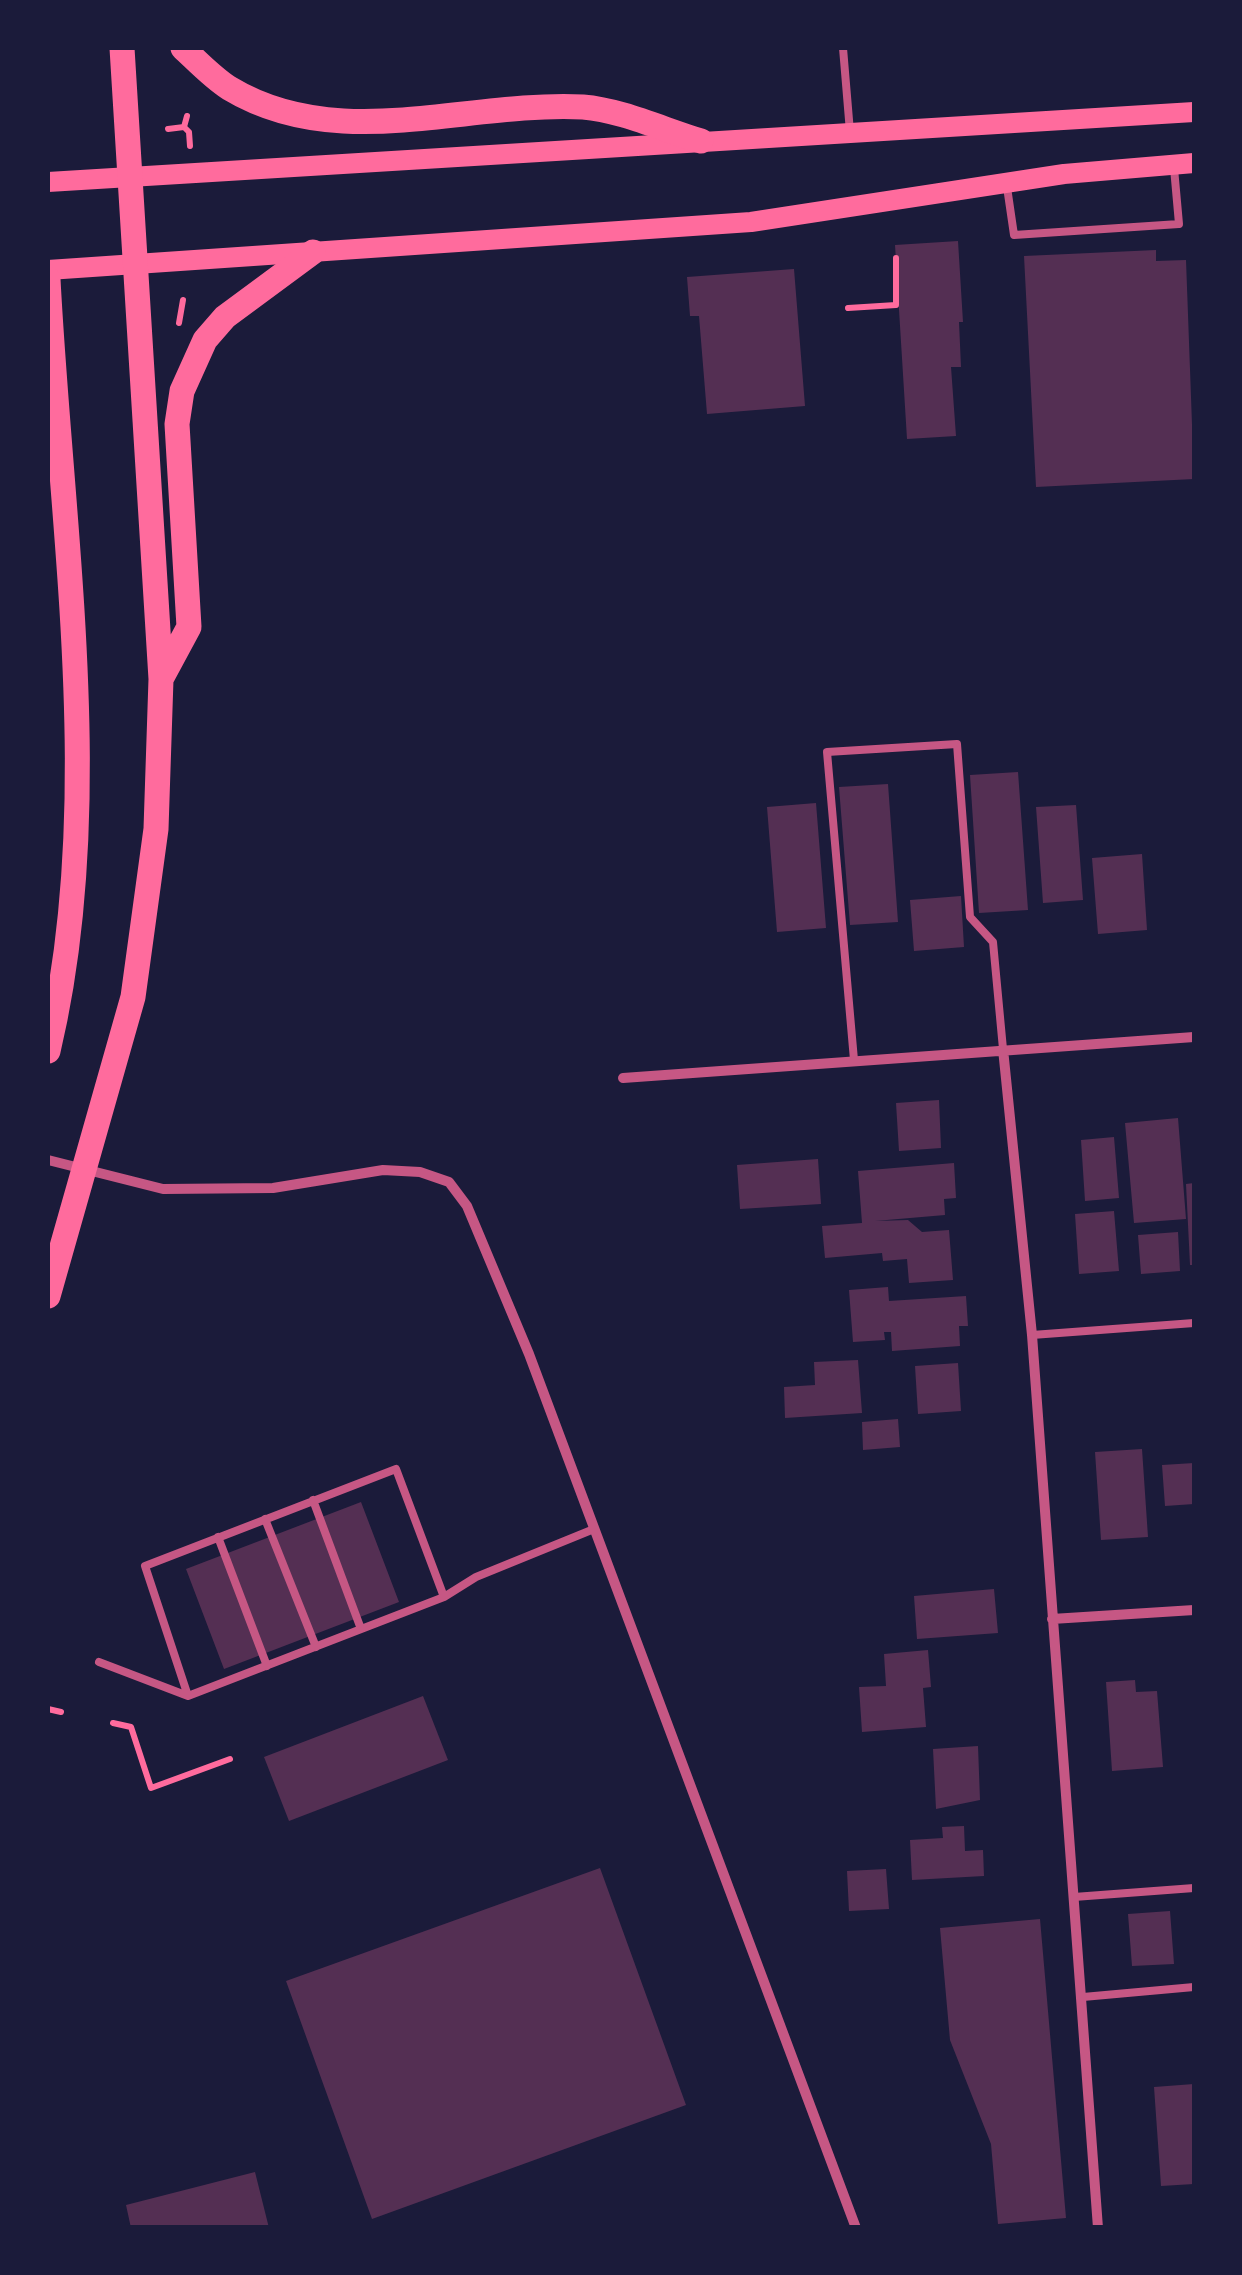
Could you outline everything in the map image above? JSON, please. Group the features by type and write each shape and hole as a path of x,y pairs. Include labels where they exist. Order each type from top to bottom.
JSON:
{"main road":[{"path":"48,1296 133,997 156,829 161,679 122,48"},
{"path":"182,48 228,87 269,106 313,118 364,122 585,107 701,141"},
{"path":"48,182 1194,112"},
{"path":"48,270 750,222 1007,182 1184,164"},
{"path":"161,679 189,627 177,424 182,390 204,340 224,317 314,252"},
{"path":"48,279 53,433 76,752 75,868 66,972 48,1051"}],"street":[{"path":"623,1078 1194,1036"},
{"path":"1003,1049 1032,1335 1098,2228"},
{"path":"48,1160 143,1186 183,1190 273,1188 383,1170 420,1172 449,1182 466,1206 492,1261 856,2228"},
{"path":"1052,1619 1194,1610"}],"lane":[{"path":"844,48 850,132"},
{"path":"1007,182 1014,235 1179,224 1184,164"},
{"path":"854,1060 827,752 956,744 970,918 994,942 1003,1049"},
{"path":"1032,1335 1194,1323"},
{"path":"188,1696 144,1566 396,1468 444,1598"},
{"path":"313,1500 362,1629"},
{"path":"265,1519 316,1647"},
{"path":"99,1662 188,1696 444,1598 476,1577 594,1529"},
{"path":"218,1537 267,1666"},
{"path":"1074,1897 1194,1888"},
{"path":"1082,1997 1194,1987"}],"path":[{"path":"184,128 187,116"},
{"path":"168,129 184,128 190,132 190,147"},
{"path":"848,308 896,305 896,258"},
{"path":"179,324 182,300"},
{"path":"48,1709 61,1712"},
{"path":"113,1723 131,1728 151,1788 230,1758"}],"building":[{"path":"958,241 963,322 959,322 961,367 951,367 956,436 907,439 895,245"},
{"path":"1156,250 1156,261 1186,260 1194,479 1036,487 1024,256"},
{"path":"794,269 805,406 707,414 699,316 690,316 687,277"},
{"path":"1018,772 1028,910 979,913 970,775"},
{"path":"888,784 898,922 850,925 839,787"},
{"path":"816,803 826,928 777,932 767,807"},
{"path":"1076,805 1083,900 1043,903 1036,807"},
{"path":"1142,854 1147,930 1098,934 1092,858"},
{"path":"961,896 964,947 914,951 910,900"},
{"path":"939,1100 941,1148 899,1151 896,1103"},
{"path":"1178,1118 1186,1219 1134,1223 1125,1123"},
{"path":"1114,1137 1119,1198 1085,1201 1081,1140"},
{"path":"818,1159 821,1204 740,1209 737,1165"},
{"path":"954,1163 956,1198 944,1199 945,1215 875,1221 908,1220 922,1232 949,1230 953,1280 909,1283 907,1259 883,1261 882,1253 825,1258 822,1226 862,1223 858,1171"},
{"path":"1194,1183 1194,1265 1190,1265 1186,1184"},
{"path":"1114,1211 1119,1271 1079,1274 1075,1214"},
{"path":"1178,1232 1180,1271 1141,1274 1138,1235"},
{"path":"888,1287 889,1301 966,1296 968,1326 959,1326 960,1346 892,1351 891,1332 884,1332 885,1340 853,1342 849,1290"},
{"path":"858,1360 862,1413 785,1418 784,1387 815,1385 814,1362"},
{"path":"958,1363 961,1411 918,1414 915,1366"},
{"path":"898,1419 900,1447 863,1450 862,1422"},
{"path":"1142,1449 1148,1537 1101,1540 1095,1452"},
{"path":"1194,1463 1194,1504 1165,1506 1162,1465"},
{"path":"361,1502 399,1602 224,1669 186,1569"},
{"path":"994,1589 998,1633 917,1639 914,1596"},
{"path":"928,1650 931,1687 923,1688 926,1727 862,1732 859,1687 886,1686 884,1654"},
{"path":"1135,1680 1136,1692 1157,1691 1163,1767 1112,1771 1106,1682"},
{"path":"423,1696 448,1760 289,1821 264,1757"},
{"path":"978,1746 980,1800 936,1809 933,1749"},
{"path":"964,1826 965,1851 983,1850 984,1876 912,1880 910,1840 943,1838 942,1827"},
{"path":"600,1868 686,2105 372,2219 286,1981"},
{"path":"886,1869 889,1909 849,1911 847,1871"},
{"path":"1170,1911 1174,1964 1132,1966 1128,1914"},
{"path":"1040,1919 1066,2218 998,2224 991,2144 950,2040 940,1928"},
{"path":"1194,2084 1194,2184 1161,2186 1154,2087"},
{"path":"255,2172 269,2228 131,2228 126,2205"}]}
